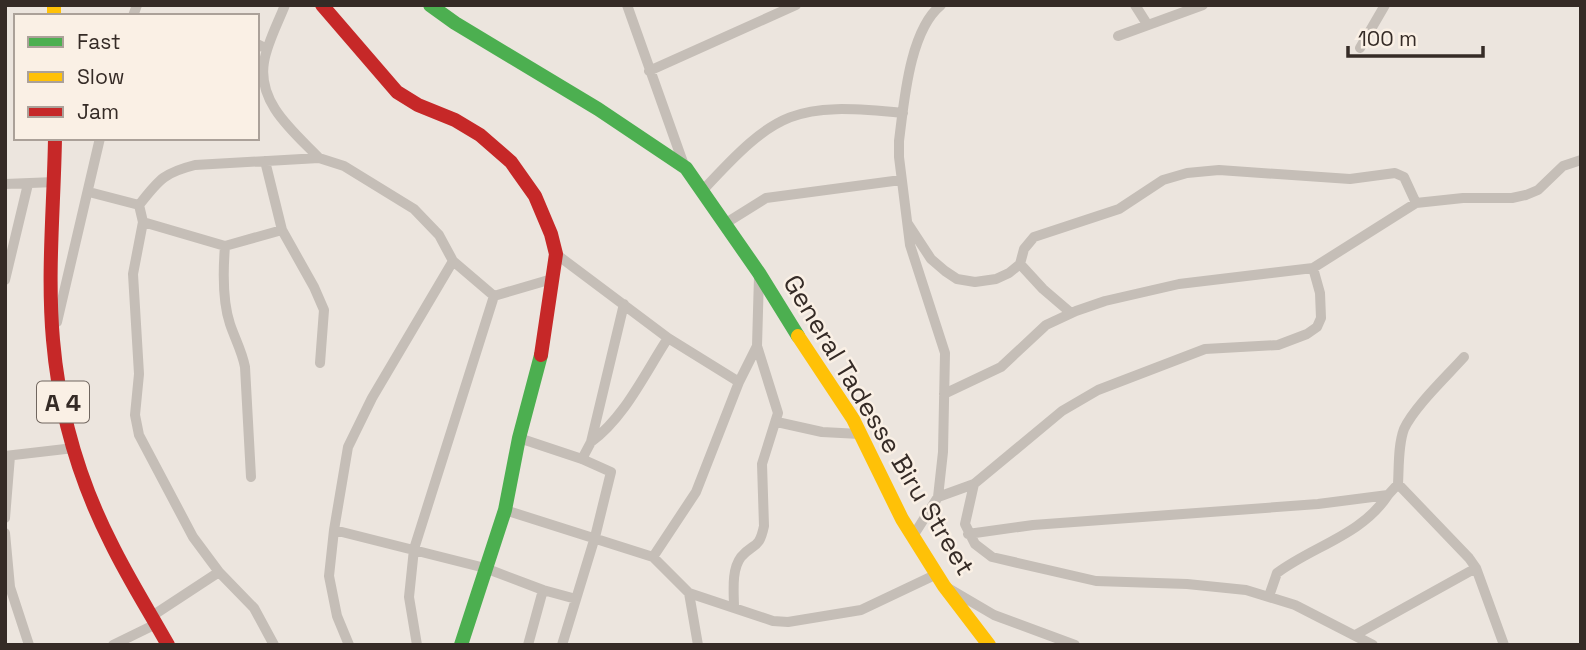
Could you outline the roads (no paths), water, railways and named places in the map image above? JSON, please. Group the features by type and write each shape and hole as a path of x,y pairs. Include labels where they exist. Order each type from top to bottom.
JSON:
{"main road":[{"path":"322,5 347,31 391,86 404,97 477,132 501,149 519,171 551,229 556,254 545,345 519,438 505,510 461,645"},
{"name":"General Tadesse Biru Street","path":"430,5 454,23 598,109 686,168 760,273 860,434 913,536 941,580 989,645"},
{"name":"A 4","path":"55,140 50,276 53,340 60,390 74,448 93,506 122,566 167,645"}],"street":[{"path":"285,5 262,46 263,74 270,100 279,115 319,158"},
{"path":"627,5 686,168"},
{"path":"649,71 796,5"},
{"path":"913,536 938,497 943,452 945,353 910,244 899,142 917,45 924,27 941,5"},
{"path":"1135,5 1147,24"},
{"path":"1118,36 1203,5"},
{"path":"1360,48 1385,5"},
{"path":"703,190 752,139 794,114 841,108 903,113"},
{"path":"53,340 100,140"},
{"path":"139,205 165,174 195,165 319,158 352,171 414,209 439,235 453,261 494,296"},
{"path":"944,394 1001,367 1046,325 1071,313 1156,288 1312,268 1416,204 1463,198 1512,198 1526,195 1538,190 1563,166 1581,160"},
{"path":"265,161 282,230 324,310 320,363"},
{"path":"908,224 931,259 957,279 975,282 996,279 1009,273 1020,264 1024,249 1034,237 1119,209 1163,180 1187,173 1219,170 1350,178 1395,173 1404,177 1416,204"},
{"path":"726,223 754,204 774,196 901,180"},
{"path":"5,184 55,183"},
{"path":"5,280 28,184"},
{"path":"89,192 139,205"},
{"path":"139,205 143,222 133,274 139,374 135,415 139,435 193,537 219,572 254,608 274,645"},
{"path":"143,222 225,246 282,230"},
{"path":"225,246 225,296 229,322 243,354 245,367 251,477"},
{"path":"556,254 668,338 739,382"},
{"path":"349,645 337,616 329,576 346,456 352,436 453,261"},
{"path":"1020,264 1071,313"},
{"path":"938,497 974,484 1062,411 1098,390 1205,349 1278,345 1307,334 1317,327 1321,318 1320,293 1312,268"},
{"path":"734,608 740,558 754,548 762,536 762,464 777,422 777,405 757,346 760,273"},
{"path":"494,296 552,279"},
{"path":"417,645 409,597 415,549 494,296"},
{"path":"582,459 591,442 624,304"},
{"path":"591,442 606,431 618,416 668,338"},
{"path":"653,557 696,492 739,382 757,346"},
{"path":"1269,596 1278,573 1339,539 1374,512 1398,484 1404,429 1464,357"},
{"path":"777,422 822,432 860,434"},
{"path":"519,438 582,459 611,472 595,537 562,645"},
{"path":"5,519 7,456 74,448"},
{"path":"974,484 965,524 968,534 982,551 992,558 1096,581 1218,587 1269,596 1295,605 1357,634 1374,645"},
{"path":"1398,484 1476,568 1504,645"},
{"path":"968,534 1033,525 1318,504 1388,495"},
{"path":"505,510 653,557 689,593 773,621 788,622 850,613 941,580 994,615 1075,645"},
{"path":"334,530 485,568 543,590 576,599"},
{"path":"5,533 10,587 30,645"},
{"path":"1357,634 1476,568"},
{"path":"113,645 154,620 219,572"},
{"path":"528,645 543,590"},
{"path":"689,593 698,645"}]}
